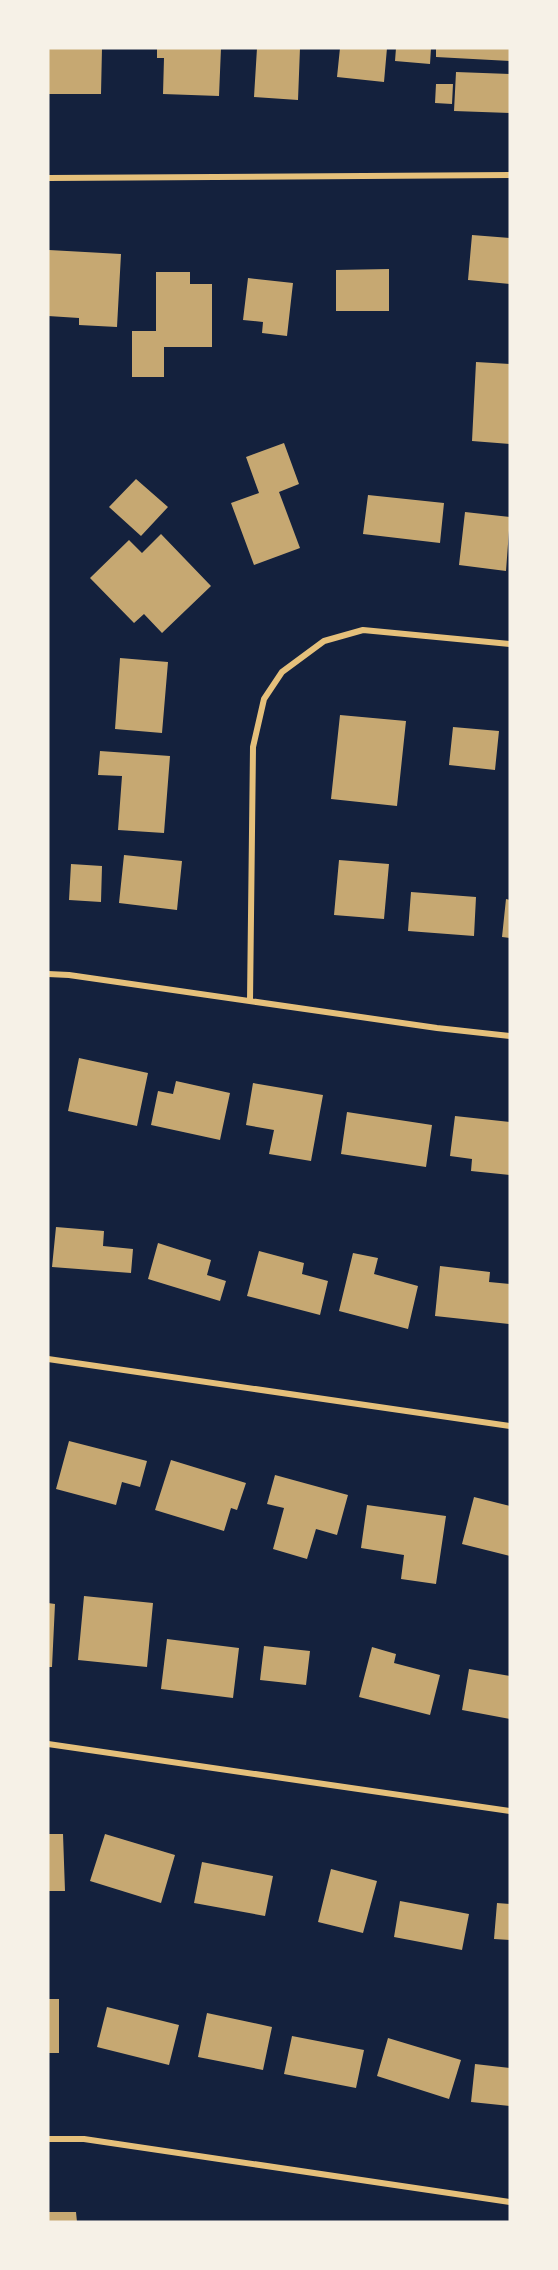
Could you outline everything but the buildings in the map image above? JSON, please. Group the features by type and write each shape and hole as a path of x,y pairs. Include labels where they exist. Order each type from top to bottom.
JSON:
{"street":[{"path":"48,178 510,175"},
{"path":"250,1001 253,747 264,699 282,672 324,641 363,630 510,644"},
{"path":"48,974 510,1036"},
{"path":"48,1359 510,1426"},
{"path":"48,1744 510,1811"},
{"path":"48,2139 84,2139 510,2202"}]}
